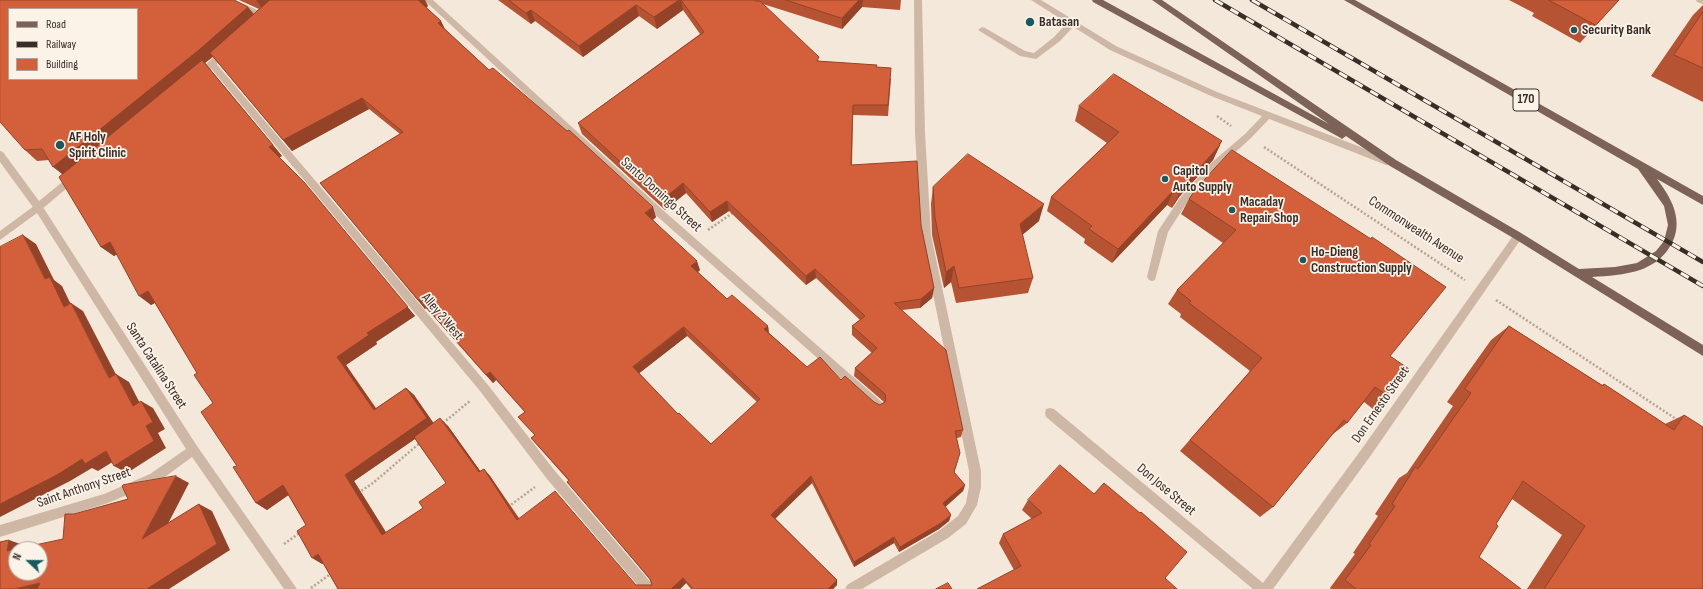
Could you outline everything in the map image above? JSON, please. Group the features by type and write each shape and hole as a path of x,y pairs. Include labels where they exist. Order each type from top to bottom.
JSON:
{"main road":[{"path":"1096,0 1392,163 1518,236 1703,351"},
{"path":"1156,0 1392,163"},
{"name":"170","path":"1348,0 1702,198"},
{"path":"1578,273 1624,270 1641,267 1651,262 1661,254 1674,227 1671,212 1664,198 1641,165"}],"street":[{"path":"228,0 264,17"},
{"name":"Santo Domingo Street","path":"428,0 691,241 879,406"},
{"path":"851,589 944,534 962,520 971,505 975,486 975,471 926,235 920,133 918,0"},
{"path":"1035,0 1113,48 1214,94 1392,163"},
{"path":"982,30 1023,54 1036,56 1057,40 1072,23"},
{"path":"194,78 235,43"},
{"name":"Alley 2 West","path":"212,64 484,388 551,475 649,589"},
{"path":"1152,276 1163,231 1183,201 1214,166 1248,136 1268,115"},
{"name":"Santa Catalina Street","path":"0,155 38,207 193,450 291,589"},
{"path":"0,236 84,169"},
{"name":"Don Ernesto Street","path":"1266,589 1365,454 1518,236"},
{"name":"Don Jose Street","path":"1050,413 1262,589"},
{"name":"Saint Anthony Street","path":"0,531 104,499 154,478 193,450"}],"path":[{"name":"Commonwealth Avenue","path":"1216,115 1683,424"},
{"path":"691,241 735,211"},
{"path":"437,428 484,388"},
{"path":"354,496 373,483 426,438"},
{"path":"501,511 551,475"},
{"path":"267,556 304,530"},
{"path":"309,589 335,571"}],"building":[{"path":"0,0 234,0 248,7 199,50 53,167 42,149 25,150 0,122"},
{"path":"270,0 418,0 441,21 438,23 489,70 493,68 567,131 569,130 653,207 645,213 697,261 691,266 727,299 732,295 768,326 764,329 807,367 820,357 841,380 845,376 874,402 880,405 885,402 885,394 855,368 877,348 852,326 865,316 815,269 806,276 727,201 710,212 683,183 662,200 578,123 704,32 681,0 760,1 819,57 817,61 877,65 876,67 891,68 888,105 853,105 851,165 917,161 921,225 934,288 921,299 894,303 946,350 963,430 955,431 960,453 954,472 965,485 943,503 951,515 941,523 900,547 894,537 854,562 811,476 771,515 837,580 828,589 693,589 683,578 671,589 338,589 318,554 312,558 297,531 306,525 283,485 256,503 233,467 237,466 201,412 213,403 194,375 197,373 148,291 139,296 110,242 101,247 59,177 202,60 273,145 269,147 304,182 408,307 367,333 369,335 337,357 374,410 406,388 427,418 345,475 382,535 423,508 419,502 446,483 414,437 440,418 479,472 484,469 517,520 555,491 636,585 652,585 650,579 567,482 569,480 531,438 535,435 518,417 525,412 490,372 486,375 419,299 418,300 320,183 403,132 362,98 283,140 210,53","holes":["684,327 760,399 711,444 679,413 678,414 633,367"]},
{"path":"509,0 679,0 654,17 636,5 579,46 531,10 526,13"},
{"path":"786,0 859,0 842,18"},
{"path":"1549,0 1619,0 1596,25"},
{"path":"1703,12 1703,68 1674,55"},
{"path":"1114,74 1222,141 1186,183 1179,194 1174,190 1118,249 1089,229 1092,226 1051,197 1119,132 1079,106"},
{"path":"1232,150 1371,239 1372,237 1446,287 1390,356 1409,369 1388,396 1375,387 1347,423 1344,420 1273,507 1190,440 1262,358 1189,303 1191,301 1177,290 1236,230 1189,199 1196,189"},
{"path":"968,154 1044,204 1020,224 1033,278 959,288 954,266 946,272 935,218 933,187"},
{"path":"23,235 45,279 50,277 64,307 71,303 109,378 116,374 133,406 141,401 153,422 146,426 154,441 114,466 106,451 85,464 82,459 57,475 0,504 0,247"},
{"path":"1509,326 1603,386 1604,384 1674,430 1684,415 1703,427 1703,589 1544,589 1585,526 1523,481 1496,524 1498,526 1479,557 1521,589 1356,589 1345,580 1371,545 1369,544 1395,506 1392,504 1415,467 1418,469 1471,393 1465,389"},
{"path":"1060,465 1094,494 1104,483 1140,513 1141,512 1187,552 1165,578 1177,589 977,589 1021,566 1003,534 1042,513 1028,500"},
{"path":"176,476 142,539 199,504 217,544 147,589 37,589 40,583 14,589 0,589 0,542 9,540 7,551 8,581 48,581 48,542 63,539 65,514 74,514 128,499 122,486 123,485"},
{"path":"948,583 952,589 936,589"}],"railway":[{"path":"1215,0 1703,286"},
{"path":"1252,0 1703,262"}],"place":[{"name":"Batasan","path":"1030,22"},
{"name":"Security Bank","path":"1574,30"},
{"name":"AF Holy Spirit Clinic","path":"60,145"},
{"name":"Capitol Auto Supply","path":"1165,179"},
{"name":"Macaday Repair Shop","path":"1232,210"},
{"name":"Ho-Dieng Construction Supply","path":"1303,260"}]}
